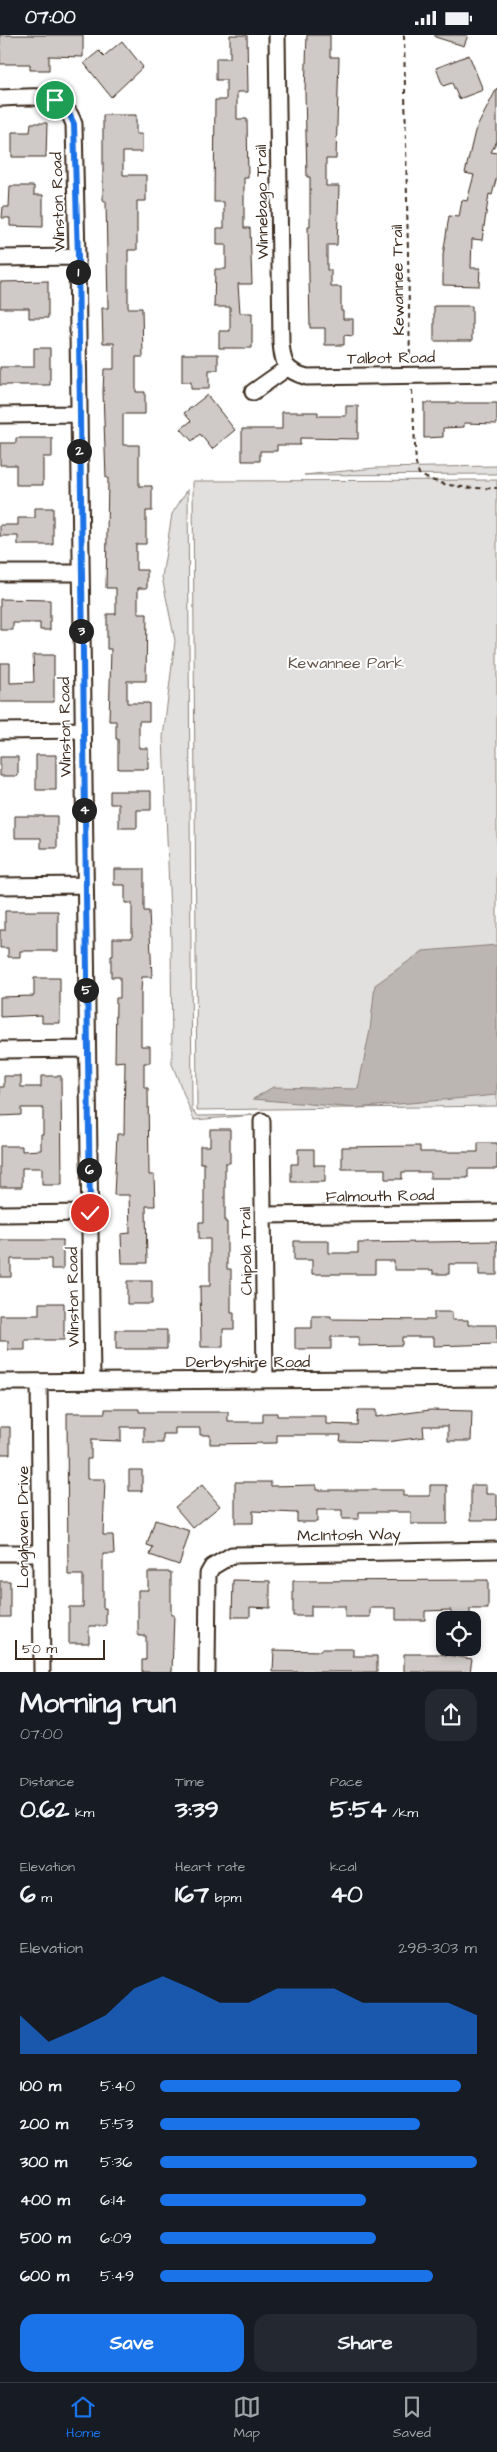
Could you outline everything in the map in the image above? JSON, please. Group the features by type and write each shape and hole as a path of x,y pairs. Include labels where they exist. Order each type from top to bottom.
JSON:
{"street":[{"name":"Winnebago Trail","path":"277,35 281,343 282,358 288,368"},
{"name":"Winston Road","path":"0,98 44,98 65,105 74,124 78,257 78,414 92,1381"},
{"path":"0,258 78,257"},
{"name":"Talbot Road","path":"288,368 294,374 307,377 497,374"},
{"path":"252,392 288,368"},
{"path":"0,415 78,414"},
{"path":"0,573 80,573"},
{"path":"0,731 83,730"},
{"path":"0,886 85,885"},
{"path":"0,1050 87,1049"},
{"name":"Chipola Trail","path":"262,1121 265,1380"},
{"name":"Falmouth Road","path":"263,1215 497,1212"},
{"path":"0,1214 90,1213"},
{"name":"Derbyshire Road","path":"0,1382 497,1378"},
{"name":"Longhaven Drive","path":"39,1382 42,1672"},
{"name":"McIntosh Way","path":"207,1672 208,1574 212,1567 232,1555 497,1550"},
{"path":"0,1553 40,1553"}],"path":[{"name":"Kewannee Trail","path":"404,35 411,375 416,464 419,474 428,480 478,489 497,488"}],"green space":[{"path":"497,466 497,474 304,475 375,468"},
{"name":"Kewannee Park","path":"497,480 497,1106 197,1110 193,481"},
{"path":"188,489 192,1110 198,1116 255,1115 194,1120 172,1064 171,940 163,737 175,641 162,577 172,514"}],"shaded area":[{"path":"497,945 497,1095 355,1108 253,1099 273,1087 358,1089 370,1030 375,985 423,951"}],"building":[{"path":"0,35 83,35 83,57 49,56 49,70 30,70 30,64 0,64"},
{"path":"230,35 247,35 248,92 237,92 237,119 247,119 248,178 244,178 244,228 250,228 252,284 238,284 240,313 252,313 252,348 219,348 219,331 230,331 230,307 214,307 215,269 226,269 226,245 217,245 217,228 224,228 224,202 214,202 215,100 226,100 226,80 216,80 216,58 230,58"},
{"path":"307,35 330,35 330,57 339,57 336,159 326,159 326,186 339,186 337,245 327,245 327,270 331,270 331,287 341,287 343,319 353,319 353,336 344,335 344,345 325,345 325,328 310,328 308,227 310,227 310,177 307,177 305,92"},
{"path":"435,35 468,35 464,46 435,37"},
{"path":"122,41 143,67 111,97 84,63 99,51 104,56"},
{"path":"469,55 483,90 459,99 452,83 443,86 436,68"},
{"path":"497,88 497,141 491,152 497,153 497,176 492,195 489,194 482,240 472,239 471,268 480,268 479,286 443,285 443,255 449,216 459,217 462,200 467,201 474,175 465,173 475,131"},
{"path":"103,115 136,115 136,134 142,134 142,152 123,152 123,175 146,175 146,201 137,201 137,250 128,250 128,308 142,308 143,357 136,357 136,392 145,392 145,414 123,414 123,445 139,445 139,486 152,486 152,511 146,511 146,544 136,544 136,570 147,570 147,588 138,588 138,614 147,614 146,681 127,681 127,703 149,703 149,721 139,721 139,748 148,748 148,769 118,769 116,721 109,721 111,649 107,649 107,614 116,614 116,588 106,588 108,478 106,478 103,392 104,369 114,369 114,343 103,343 102,308 108,308 106,201 103,201"},
{"path":"31,123 47,123 46,157 12,157 12,132 30,132"},
{"path":"10,186 34,186 34,195 43,195 43,227 10,226 10,218 2,218 3,207 9,207"},
{"path":"48,281 48,318 29,318 29,308 0,308 0,282"},
{"path":"434,306 472,306 472,341 434,341"},
{"path":"34,348 50,348 50,385 0,385 0,367 34,367"},
{"path":"182,354 218,354 218,370 209,370 209,389 191,389 191,382 182,382"},
{"path":"207,395 235,430 212,449 200,434 192,441 181,429 191,421 184,413"},
{"path":"424,403 497,403 497,424 464,423 464,427 443,428 443,437 424,438"},
{"path":"346,406 358,406 358,439 300,438 300,445 277,445 277,451 260,451 260,461 242,461 242,429 282,429 282,412 318,412 318,416 346,416"},
{"path":"16,438 52,438 52,457 43,457 43,485 16,485 16,465 0,465 0,443 16,443"},
{"path":"35,508 53,508 53,545 18,545 18,536 0,536 0,525 18,525 18,518 35,518"},
{"path":"0,599 50,600 50,630 40,630 40,623 13,623 13,630 0,630"},
{"path":"33,655 54,655 54,702 0,702 0,663 10,663 10,683 34,682"},
{"path":"36,755 56,755 56,790 36,790"},
{"path":"0,757 18,757 18,776 0,776"},
{"path":"110,791 151,791 151,810 137,810 137,828 119,828 119,804 110,804"},
{"path":"15,816 57,816 57,848 41,848 41,838 15,838"},
{"path":"114,869 144,869 144,911 149,911 152,977 142,977 141,1046 150,1046 150,1063 144,1063 144,1088 148,1088 149,1175 154,1175 155,1206 146,1206 147,1263 122,1263 121,1234 130,1233 129,1195 114,1195 117,1134 124,1134 125,1061 115,1062 116,998 120,998 120,977 111,977 111,956 113,956 113,938 132,938 132,903 125,903 125,885 114,885"},
{"path":"5,911 58,911 58,951 20,951 20,957 8,957 8,948 0,948 0,930 5,930"},
{"path":"34,978 60,978 60,1023 42,1023 42,1015 0,1017 0,997 34,996"},
{"path":"4,1076 21,1076 21,1087 41,1087 41,1076 61,1076 62,1185 42,1185 42,1168 22,1168 22,1187 0,1187 0,1146 22,1146 22,1151 41,1150 41,1134 43,1134 43,1108 21,1108 21,1115 0,1116 0,1087 4,1087"},
{"path":"210,1129 230,1129 230,1163 225,1163 225,1222 227,1222 227,1269 231,1269 231,1313 234,1313 234,1329 223,1329 223,1347 201,1347 200,1286 210,1286 210,1239 199,1239 199,1222 204,1222 204,1163 200,1163 200,1146 210,1146"},
{"path":"478,1143 497,1143 497,1169 468,1169 468,1178 430,1178 430,1172 402,1172 402,1179 385,1179 385,1169 342,1169 342,1147 420,1146 420,1152 478,1152"},
{"path":"298,1149 314,1149 314,1165 325,1165 325,1182 291,1182 291,1164 298,1164"},
{"path":"0,1240 63,1240 63,1269 51,1269 51,1259 11,1259 11,1277 0,1277"},
{"path":"294,1241 329,1241 329,1253 358,1253 358,1243 497,1241 497,1275 479,1275 479,1264 449,1264 449,1274 433,1274 433,1270 394,1270 394,1261 375,1261 375,1274 312,1274 312,1260 294,1260"},
{"path":"127,1281 152,1281 152,1304 127,1304"},
{"path":"39,1303 64,1303 64,1340 25,1340 25,1350 8,1350 8,1341 0,1341 0,1315 39,1315"},
{"path":"434,1312 452,1312 452,1320 468,1320 468,1325 497,1325 497,1344 434,1346 434,1337 402,1337 402,1345 359,1346 359,1337 331,1337 331,1349 295,1349 295,1328 312,1328 312,1316 331,1316 331,1319 434,1320"},
{"path":"116,1330 167,1330 167,1349 116,1349"},
{"path":"105,1409 139,1409 139,1412 228,1412 228,1422 263,1422 263,1413 277,1413 277,1416 326,1416 326,1424 357,1425 358,1410 376,1410 376,1417 430,1410 472,1411 471,1441 448,1441 448,1426 423,1426 424,1437 386,1442 340,1441 341,1435 277,1435 277,1443 210,1444 210,1435 200,1435 200,1428 175,1428 175,1434 163,1434 163,1443 144,1443 144,1427 121,1427 121,1441 91,1440 91,1459 87,1459 87,1479 105,1479 103,1535 113,1535 114,1554 103,1554 103,1608 106,1608 106,1626 89,1626 89,1643 69,1643 69,1607 83,1607 83,1575 68,1575 67,1413 105,1413"},
{"path":"0,1427 10,1427 10,1454 0,1454"},
{"path":"129,1470 142,1470 142,1491 129,1491"},
{"path":"235,1482 271,1482 271,1486 316,1485 316,1490 403,1490 403,1496 430,1496 430,1485 447,1485 447,1524 411,1524 411,1512 359,1512 359,1519 342,1519 342,1510 317,1510 317,1522 297,1522 297,1513 253,1511 253,1523 235,1523"},
{"path":"202,1485 220,1506 193,1528 175,1507"},
{"path":"471,1485 486,1485 486,1494 497,1494 497,1520 471,1520"},
{"path":"155,1520 190,1531 179,1565 150,1555 153,1547 147,1545"},
{"path":"148,1572 171,1572 171,1615 174,1615 172,1672 142,1672 142,1660 146,1660 146,1636 138,1636 138,1590 148,1590"},
{"path":"233,1580 270,1581 270,1608 250,1607 250,1617 232,1617"},
{"path":"488,1580 488,1609 425,1611 425,1620 396,1620 396,1608 370,1608 370,1617 345,1617 345,1606 311,1606 311,1616 293,1616 293,1581"},
{"path":"0,1581 10,1581 10,1617 0,1617"},
{"path":"321,1649 353,1649 353,1656 377,1656 377,1672 273,1672 274,1650 321,1651"},
{"path":"404,1654 436,1654 436,1656 472,1659 470,1672 404,1672"}],"route":[{"path":"55,100 65,105 74,124 78,257 90,1213"}]}
